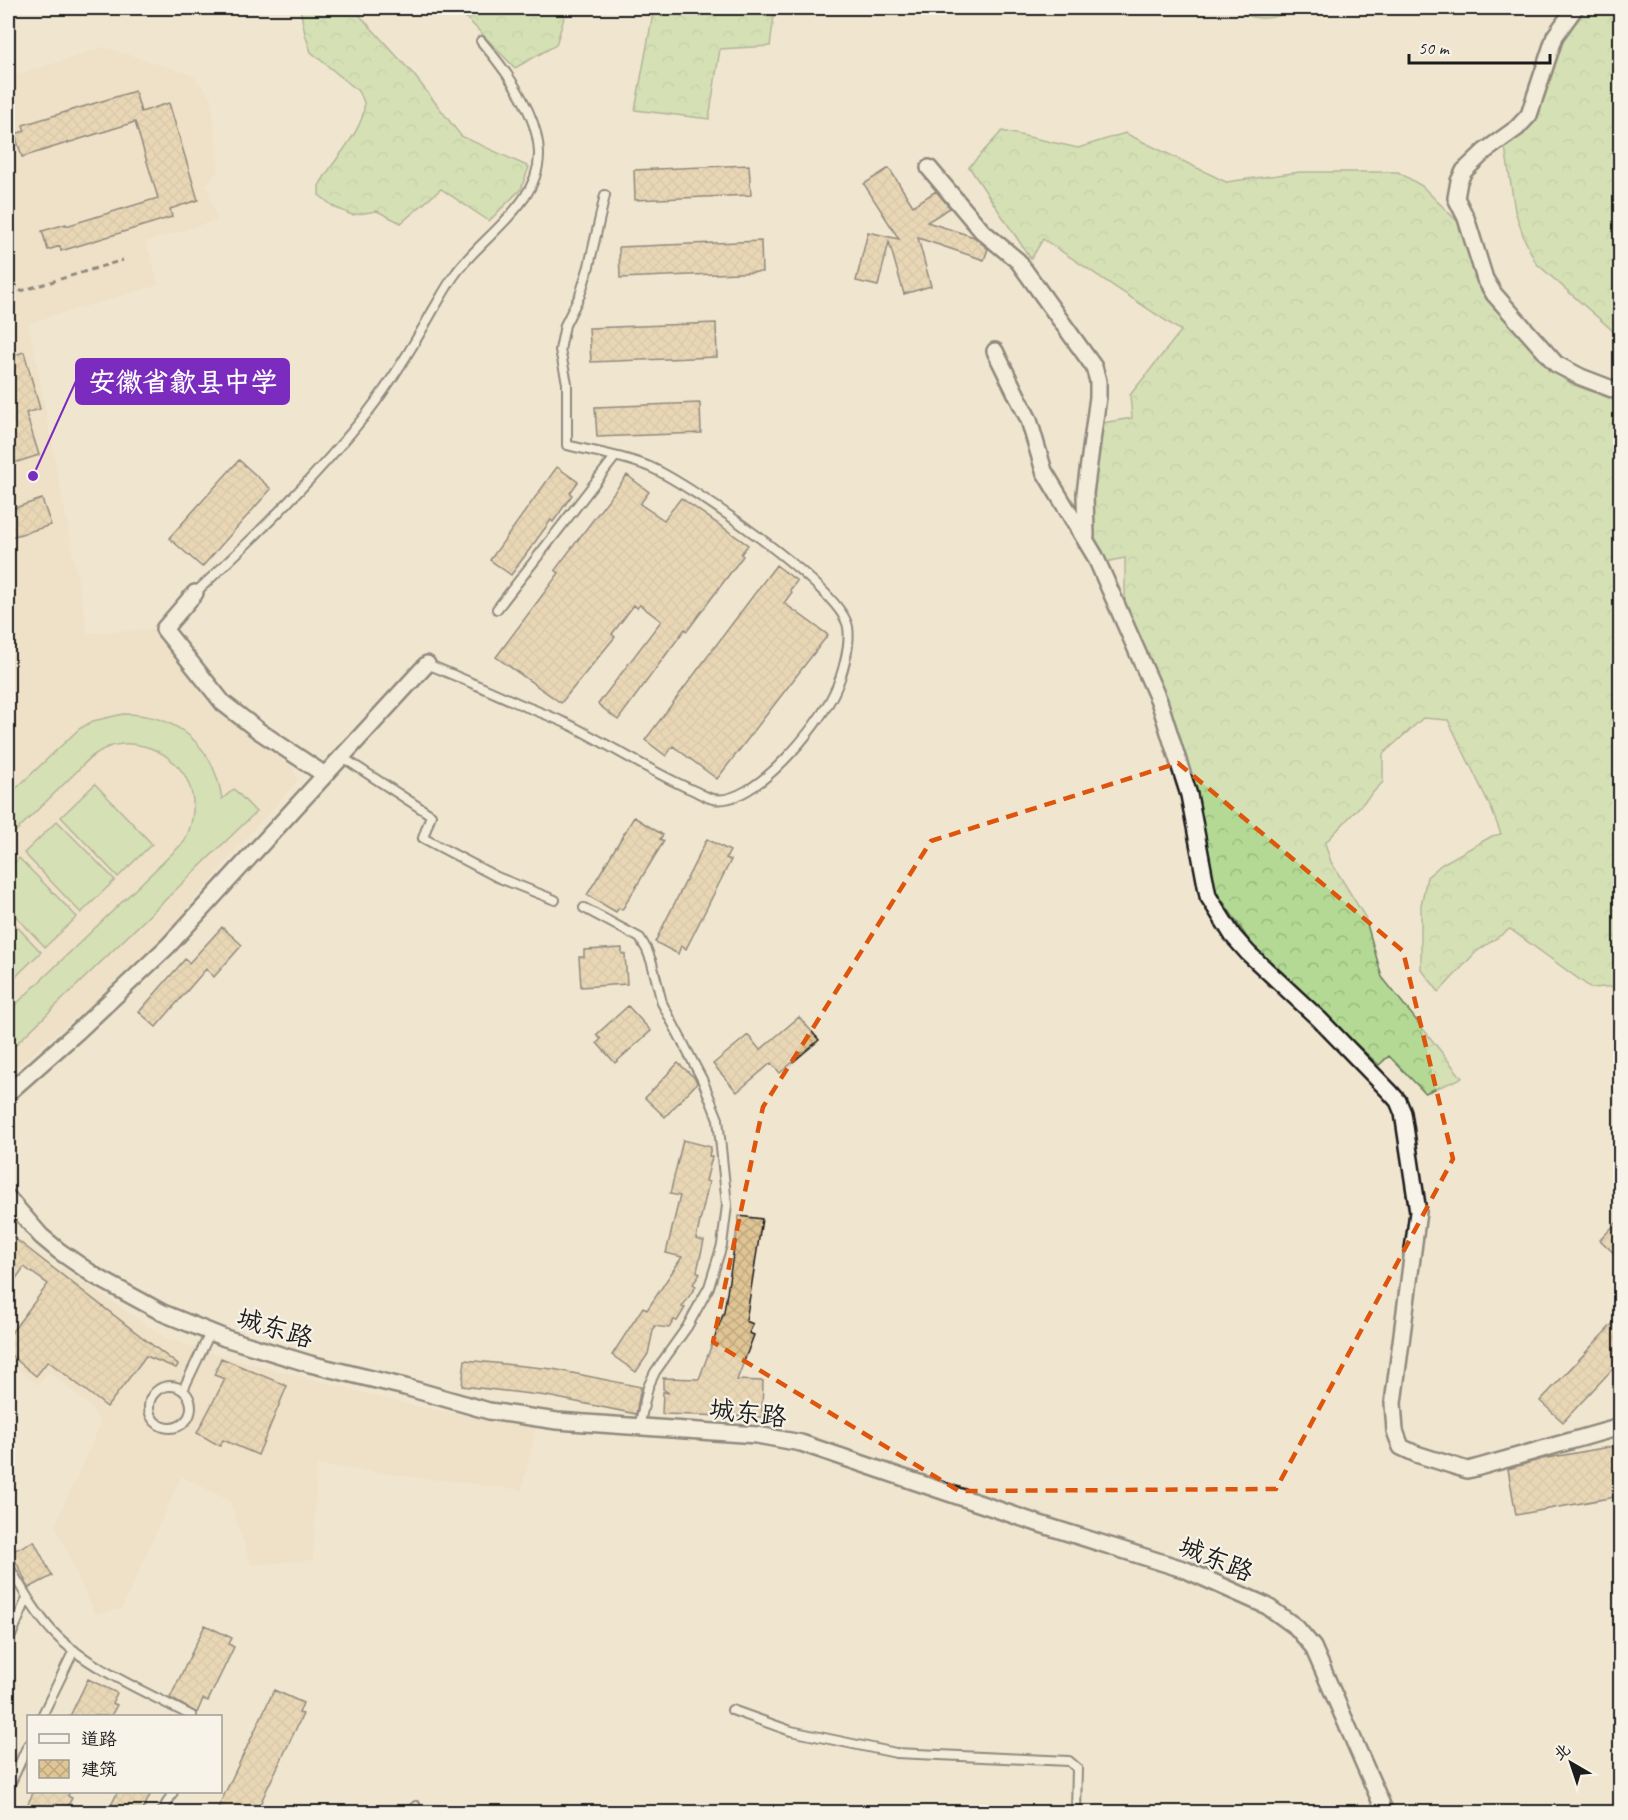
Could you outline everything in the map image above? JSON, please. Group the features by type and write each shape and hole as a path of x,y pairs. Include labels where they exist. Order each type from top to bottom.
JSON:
{"street":[{"path":"1575,8 1555,36 1529,115 1517,128 1485,151 1464,171 1458,181 1456,198 1466,218 1485,279 1494,294 1556,364 1581,377 1620,392"},
{"path":"929,168 982,231 1018,261 1094,367 1098,381 1098,397 1084,493 1087,542"},
{"path":"995,351 1029,420 1044,471 1095,556 1159,701 1175,748 1194,818 1208,896 1233,936 1248,953 1319,1019 1390,1092 1398,1101 1403,1113 1418,1212 1393,1403 1395,1431 1401,1447 1467,1470 1484,1468 1620,1427"},
{"path":"195,593 164,629 224,703 259,731 325,775"},
{"path":"8,1093 168,946 427,664"},
{"name":"城东路","path":"8,1198 41,1236 95,1276 163,1313 210,1333 267,1352 489,1410 557,1421 757,1435 801,1443 1037,1523 1186,1570 1267,1606 1296,1628 1313,1647 1385,1812"}],"lane":[{"path":"195,593 271,522 369,411 416,340 456,272 499,227 532,187 539,153 531,119 517,90 481,41"},
{"path":"427,664 569,725 713,799 724,799 751,788 762,781 794,750 834,694 845,666 848,628 843,615 835,603 804,575 715,505 650,468 567,445 567,383 560,350 565,325 580,295 589,266 605,195"},
{"path":"497,609 615,457"},
{"path":"342,756 431,816 423,838 497,877 555,900"},
{"path":"584,908 640,938 647,950 662,1004 702,1079 718,1119 728,1204 722,1245 709,1287 687,1327 655,1372 648,1387 639,1427"},
{"path":"183,1390 210,1333"},
{"path":"171,1386 183,1390 190,1404 190,1412 186,1419 173,1428 157,1424 149,1412 150,1399 159,1389 171,1386"},
{"path":"8,1565 27,1598 55,1634 74,1650 86,1659 190,1715"},
{"path":"8,1643 27,1598"},
{"path":"42,1715 74,1650"},
{"path":"732,1710 790,1731 896,1753 1069,1761 1077,1768 1076,1812"},
{"path":"8,1789 27,1747"},
{"path":"162,1812 172,1793"},
{"path":"410,1812 416,1806"}],"path":[{"path":"8,262 14,284 21,291 123,260"}],"highlighted area":[{"path":"1178,763 1403,951 1453,1159 1276,1489 959,1491 713,1342 763,1107 931,841"}],"shaded area":[{"path":"104,47 192,75 211,97 219,170 206,184 217,220 146,242 159,285 29,323 88,633 155,629 210,705 290,760 298,780 143,961 8,1074 8,770 13,764 8,749 8,78"},
{"path":"61,1267 166,1338 222,1356 414,1406 536,1428 522,1490 317,1465 313,1560 251,1565 230,1501 181,1476 122,1609 95,1614 55,1525 101,1423 91,1407 49,1372 37,1385 8,1361 8,1334"}],"green space":[{"path":"300,8 353,8 414,75 461,136 529,167 521,189 489,221 441,189 401,223 377,211 352,215 334,207 319,195 319,186 324,177 358,127 364,105 357,90 311,52"},
{"path":"457,8 567,8 556,45 515,68"},
{"path":"654,8 775,8 770,46 720,49 709,119 635,110"},
{"path":"1234,8 1294,8 1280,15 1256,18"},
{"path":"1585,8 1620,8 1620,337 1536,263 1515,211 1505,147 1534,121 1539,113 1561,43"},
{"path":"1002,131 1078,148 1125,133 1226,182 1300,172 1398,172 1422,186 1461,225 1488,300 1547,366 1574,385 1620,402 1620,986 1591,988 1510,929 1476,952 1439,992 1421,969 1421,905 1427,877 1442,864 1492,836 1501,834 1491,808 1448,720 1423,718 1383,754 1383,782 1325,843 1331,862 1365,917 1382,977 1462,1078 1425,1093 1389,1056 1379,1065 1258,954 1210,882 1125,601 1125,558 1105,562 1090,534 1102,423 1132,418 1130,395 1181,331 1043,239 1031,259 969,167"},
{"path":"123,714 142,715 160,720 190,736 211,763 222,799 234,789 256,812 8,1052 8,1012 184,842 188,834 193,801 189,784 178,766 158,751 145,746 120,744 108,747 90,758 8,839 8,796 79,729 93,721"},
{"path":"95,784 152,844 118,877 61,817"},
{"path":"57,821 115,880 81,913 24,853"},
{"path":"19,858 77,917 45,947 8,908 8,869"},
{"path":"8,917 41,952 8,984"}],"building":[{"path":"135,91 141,112 169,103 198,200 170,209 172,217 61,251 60,246 48,250 42,231 158,198 135,122 22,157 15,134 25,131 23,125"},
{"path":"749,165 751,195 635,200 634,170"},
{"path":"889,168 913,206 936,191 950,208 927,222 974,237 988,249 984,260 918,238 931,286 904,294 889,242 878,286 856,281 868,232 899,239 864,184"},
{"path":"761,241 762,272 620,278 619,247"},
{"path":"716,323 717,357 591,362 589,328"},
{"path":"24,352 40,409 26,413 39,455 8,465 8,357"},
{"path":"700,403 701,433 597,437 595,407"},
{"path":"239,460 271,489 202,567 169,538"},
{"path":"557,467 578,482 570,493 572,495 553,522 551,520 511,575 490,560"},
{"path":"627,475 649,492 640,504 664,520 681,498 748,545 741,554 743,556 687,631 685,629 618,720 598,704 661,621 640,605 637,608 634,605 612,634 615,637 561,703 496,657 559,573 555,570"},
{"path":"42,499 51,525 8,538 8,510"},
{"path":"776,565 797,581 784,603 828,635 717,779 673,746 666,756 645,740"},
{"path":"634,817 663,835 660,839 664,841 622,910 619,908 616,912 587,895"},
{"path":"707,839 730,851 726,858 731,860 686,949 681,946 678,954 655,942"},
{"path":"222,927 242,945 214,977 206,969 156,1027 139,1012 185,959 189,963"},
{"path":"622,948 622,954 625,954 627,984 581,987 579,957 584,957 584,950"},
{"path":"628,1006 651,1031 615,1063 597,1043 601,1039 596,1035"},
{"path":"799,1017 819,1040 780,1073 771,1063 737,1092 713,1064 748,1035 760,1050"},
{"path":"678,1063 695,1078 697,1083 665,1117 645,1098"},
{"path":"683,1140 711,1147 709,1156 712,1157 706,1181 709,1182 696,1239 704,1241 697,1271 700,1274 693,1284 696,1286 682,1307 685,1308 677,1321 674,1320 669,1328 654,1326 648,1354 636,1372 612,1355 643,1307 647,1310 682,1257 666,1253 680,1196 670,1194"},
{"path":"739,1216 762,1219 746,1321 753,1324 749,1333 754,1335 737,1380 763,1381 762,1417 662,1414 663,1392 669,1393 663,1389 663,1378 699,1379 724,1312"},
{"path":"1620,1219 1620,1259 1600,1240"},
{"path":"8,1233 178,1365 176,1368 146,1356 107,1407 48,1361 36,1376 8,1353 8,1337 48,1284 24,1267 8,1290"},
{"path":"1620,1316 1620,1361 1563,1422 1540,1401"},
{"path":"221,1358 287,1386 258,1455 223,1440 220,1446 197,1433 225,1379 214,1375"},
{"path":"465,1360 553,1369 641,1387 636,1414 547,1396 462,1386"},
{"path":"1620,1445 1620,1496 1516,1515 1508,1469 1542,1459"},
{"path":"34,1541 52,1576 29,1588 11,1552"},
{"path":"205,1625 232,1638 229,1644 234,1647 208,1701 203,1699 197,1713 170,1698"},
{"path":"88,1679 117,1693 112,1703 117,1705 112,1715 70,1715"},
{"path":"274,1690 303,1703 299,1713 303,1714 258,1809 254,1807 251,1812 216,1812"},
{"path":"33,1793 69,1793 68,1796 72,1798 65,1812 24,1812"},
{"path":"117,1793 151,1793 142,1812 108,1812"}],"place":[{"name":"安徽省歙县中学","path":"33,476"}]}
